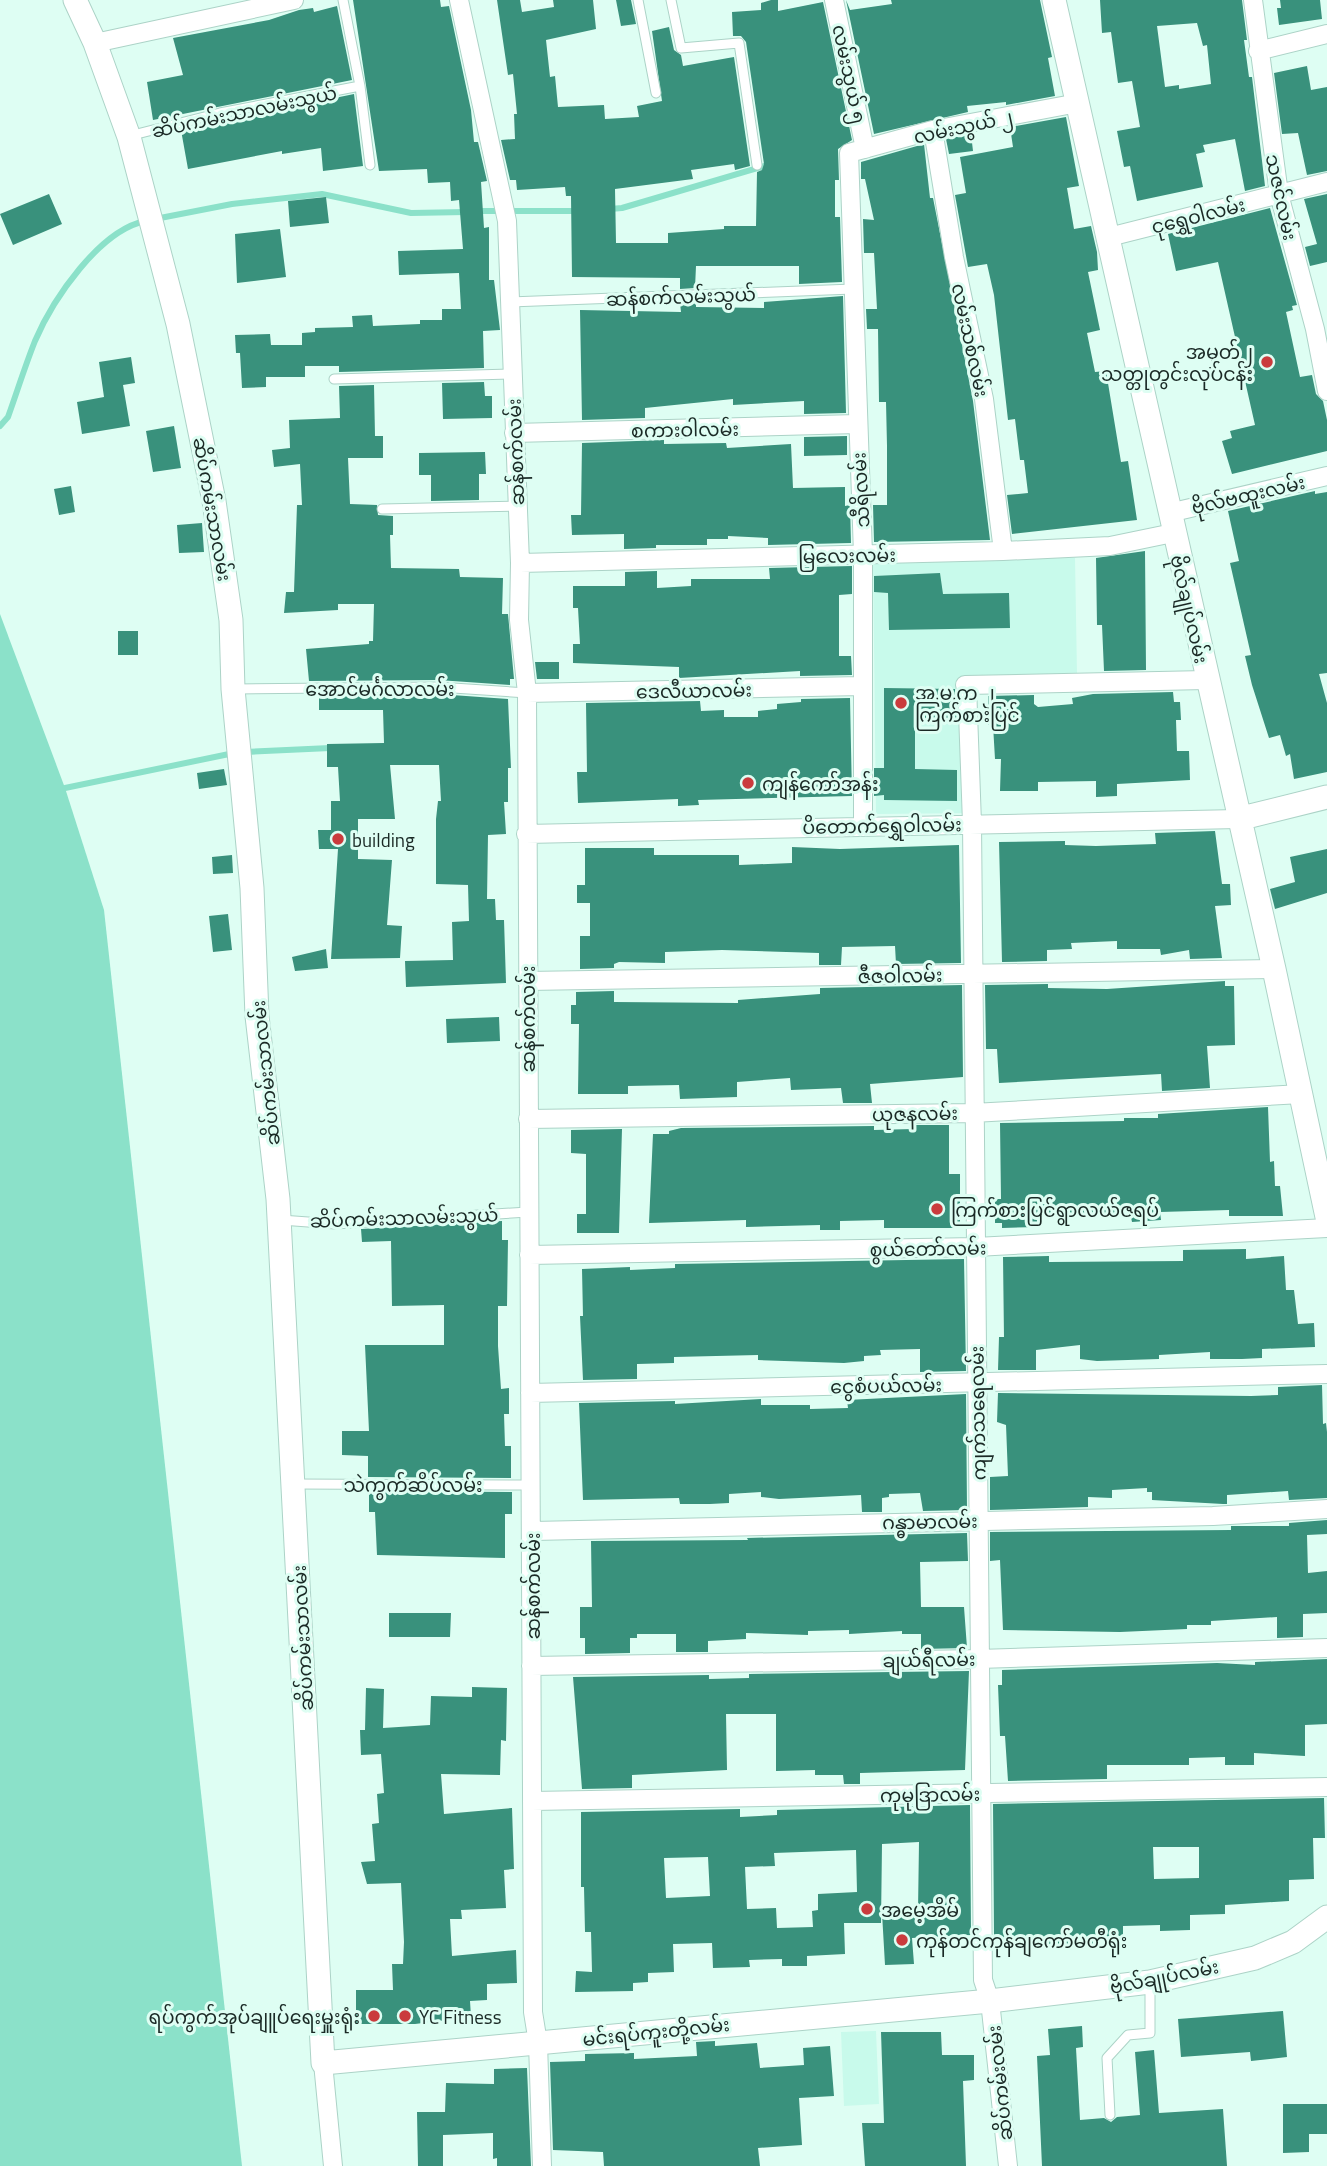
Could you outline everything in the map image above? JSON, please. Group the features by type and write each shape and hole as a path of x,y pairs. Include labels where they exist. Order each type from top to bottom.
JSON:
{"street":[{"name":"ဆိပ်ကမ်းသာလမ်း","path":"75,0 96,43 129,136 178,324 214,501 231,620 233,689 252,888 257,1016 279,1220 323,2063 333,2166"},
{"path":"96,43 294,0"},
{"name":"ဆန်စက်လမ်း","path":"458,0 506,221 520,564 519,620 527,693 528,1212 533,1531 533,2011 538,2043 542,2166"},
{"name":"လမ်းသွယ် ၅","path":"834,0 857,151"},
{"name":"ဗိုလ်ချုပ်လမ်း","path":"1054,0 1206,680 1324,1189 1327,1217"},
{"name":"သဇင်လမ်း","path":"1253,0 1279,194 1321,328 1327,391"},
{"path":"1258,51 1327,34"},
{"name":"လမ်းသွယ် ၂","path":"857,151 933,130 1077,103"},
{"name":"လမ်းသစ်လမ်း","path":"933,130 954,257 984,399 1003,551"},
{"name":"သီရိလမ်း","path":"857,151 853,289 863,554 863,826"},
{"name":"ငုရွှေဝါလမ်း","path":"1109,237 1327,182"},
{"name":"စကားဝါလမ်း","path":"514,433 857,424"},
{"name":"ဗိုလ်ဗထူးလမ်း","path":"1171,523 1327,476"},
{"name":"မြလေးလမ်း","path":"520,564 1003,551 1110,545 1171,523"},
{"path":"972,823 966,685 1206,680"},
{"name":"ဒေလီယာလမ်း","path":"527,693 861,686"},
{"path":"1238,818 1327,797"},
{"name":"ပိတောက်ရွှေဝါလမ်း","path":"526,834 1238,818"},
{"name":"ကျက်သရေလမ်း","path":"972,823 980,1793 983,1980 990,2001"},
{"name":"ဇီဇဝါလမ်း","path":"527,981 1274,969"},
{"name":"ယုဇနလမ်း","path":"528,1119 973,1113 1301,1094"},
{"name":"စွယ်တော်လမ်း","path":"529,1255 976,1247 1327,1228"},
{"name":"ငွေစံပယ်လမ်း","path":"530,1393 1327,1374"},
{"name":"ဂန္ဓာမာလမ်း","path":"533,1531 1213,1516 1327,1508"},
{"name":"ချယ်ရီလမ်း","path":"531,1666 979,1659 1327,1647"},
{"name":"ကုမုဒြာလမ်း","path":"532,1801 1327,1787"},
{"name":"ဗိုလ်ချုပ်လမ်း","path":"990,2001 1150,1982 1255,1958 1293,1942 1327,1917"},
{"name":"မင်းရပ်ကူးတို့လမ်း","path":"323,2063 990,2001"},
{"name":"ဆိပ်ကမ်းလမ်း","path":"990,2001 1008,2166"}],"lane":[{"path":"342,0 360,86 370,165"},
{"path":"638,0 656,93"},
{"path":"671,0 681,48 739,43 757,165"},
{"name":"ဆိပ်ကမ်းသာလမ်းသွယ်","path":"129,136 220,113 360,86"},
{"name":"ဆန်စက်လမ်းသွယ်","path":"510,302 853,289"},
{"path":"334,379 512,374"},
{"path":"383,509 517,506"},
{"name":"အောင်မင်္ဂလာလမ်း","path":"233,689 438,687 527,693"},
{"name":"ဆိပ်ကမ်းသာလမ်းသွယ်","path":"279,1220 335,1224 528,1212"},
{"name":"သဲကွက်ဆိပ်လမ်း","path":"294,1484 531,1485"},
{"path":"1110,2115 1107,2058 1128,2035 1150,2033 1150,1982"}],"shaded area":[{"path":"1075,558 1077,674 976,676 979,813 876,814 873,560"},
{"path":"0,614 65,788 104,910 242,2166 0,2166"},
{"path":"876,2031 879,2104 844,2106 841,2032"}],"building":[{"path":"353,0 440,0 441,7 449,6 471,110 474,142 478,142 487,181 481,182 484,228 489,227 489,280 494,280 500,330 483,331 484,368 339,372 339,366 305,366 305,377 266,377 266,387 242,388 240,353 236,353 235,335 270,334 271,345 302,345 302,333 315,332 315,328 353,327 352,316 372,315 373,326 420,324 420,320 442,320 442,309 461,309 459,273 399,275 398,251 463,249 459,200 451,201 450,182 428,183 427,169 379,171"},
{"path":"497,0 520,0 522,12 554,7 553,0 593,0 596,29 546,40 550,77 555,76 558,107 604,105 605,119 639,117 637,106 662,101 652,31 669,27 674,50 681,55 683,66 734,57 750,166 735,170 734,164 691,170 693,179 615,189 616,243 668,243 668,233 724,229 724,226 756,226 757,172 762,170 764,164 746,42 741,36 733,36 732,12 761,10 761,3 771,0 778,0 778,11 823,2 852,140 838,149 839,180 835,180 835,217 840,217 842,282 799,284 799,266 696,266 695,288 680,289 680,278 572,277 571,196 566,196 565,187 517,190 516,180 510,180 501,140 515,139 514,114 517,114 513,74 508,75"},
{"path":"616,0 631,0 636,24 621,26"},
{"path":"846,0 850,10 892,4 891,0 1040,0 1052,57 1048,58 1055,96 1006,105 1006,102 967,106 968,112 874,134"},
{"path":"1100,0 1242,0 1247,40 1244,40 1249,77 1252,77 1265,186 1245,191 1235,139 1203,145 1205,152 1196,154 1203,187 1137,201 1130,166 1124,167 1117,131 1140,127 1132,81 1118,83 1111,32 1102,33","holes":["1197,23 1203,46 1207,45 1211,84 1179,89 1179,85 1165,87 1157,26"]},
{"path":"1280,0 1320,0 1322,19 1279,25 1277,8 1281,8"},
{"path":"337,6 352,80 153,120 147,82 183,75 173,38 269,20 299,10 313,8 314,12"},
{"path":"1307,66 1311,90 1327,87 1327,171 1307,175 1298,133 1282,134 1274,73"},
{"path":"354,94 363,166 323,171 321,148 282,154 282,151 188,169 181,130"},
{"path":"1066,117 1079,186 1067,188 1074,229 1091,226 1097,252 1098,270 1088,272 1100,330 1087,333 1095,372 1106,371 1121,462 1128,461 1137,520 1012,534 1007,495 1028,493 1024,460 1020,460 1015,419 1008,420 994,295 987,264 968,267 955,195 966,193 960,157 1013,147 1010,127"},
{"path":"971,134 973,151 949,154 946,139"},
{"path":"924,144 930,198 933,198 973,401 990,540 874,542 873,505 887,505 886,402 879,402 878,329 867,329 866,309 877,309 874,253 864,253 863,219 874,220 865,179 861,179 861,162"},
{"path":"49,194 62,224 13,245 0,214"},
{"path":"1327,194 1327,262 1310,266 1305,247 1317,244 1304,199"},
{"path":"326,197 329,223 290,227 288,201"},
{"path":"1270,208 1297,305 1286,312 1300,377 1312,375 1316,394 1323,401 1327,420 1327,451 1232,474 1222,441 1232,438 1230,431 1255,425 1218,262 1176,271 1168,234"},
{"path":"280,229 286,277 237,283 235,234"},
{"path":"843,296 846,413 804,414 804,401 733,405 733,399 645,408 645,418 582,420 580,310 681,312 680,303 696,302 696,307 764,308 764,302"},
{"path":"131,357 135,383 123,385 130,426 82,434 77,402 104,397 99,362"},
{"path":"484,382 485,396 492,396 492,418 443,419 442,383"},
{"path":"374,385 375,436 383,436 383,458 348,458 350,504 377,505 378,515 393,516 393,535 390,535 391,568 459,569 460,577 503,578 502,614 508,614 514,679 510,679 510,685 438,680 309,681 306,649 369,644 369,641 373,641 374,604 338,604 338,610 284,613 286,592 294,592 297,505 302,505 300,464 274,467 272,450 290,448 289,420 340,418 339,386"},
{"path":"174,426 181,468 153,472 146,431"},
{"path":"847,436 847,455 804,456 804,437"},
{"path":"664,440 664,444 726,443 727,448 791,444 793,488 845,487 845,506 850,505 851,543 768,545 768,538 728,536 728,539 707,539 707,545 656,545 656,548 624,549 624,534 572,535 571,515 581,515 582,443"},
{"path":"485,452 486,474 479,474 479,500 431,501 431,475 419,475 419,453"},
{"path":"71,486 75,512 59,515 54,489"},
{"path":"1315,491 1315,494 1327,492 1327,673 1319,674 1327,703 1327,772 1294,779 1290,754 1286,756 1280,735 1269,738 1252,685 1245,656 1251,655 1230,563 1239,561 1228,511"},
{"path":"202,523 204,552 179,553 177,525"},
{"path":"1145,551 1146,670 1104,671 1102,625 1097,625 1096,558"},
{"path":"852,566 852,594 839,595 839,656 851,656 852,675 800,676 800,671 679,678 679,667 573,663 573,644 580,644 578,608 573,608 573,586 625,586 625,572 657,571 657,588 691,586 691,579 770,579 769,568"},
{"path":"940,573 943,594 1009,593 1010,628 889,630 888,593 874,592 874,576"},
{"path":"118,631 138,631 138,655 118,655"},
{"path":"535,662 559,662 559,679 537,679"},
{"path":"884,688 955,689 957,720 915,719 915,769 957,770 957,801 884,800 884,795 874,796 874,768 884,768"},
{"path":"1173,692 1174,702 1180,702 1181,720 1176,720 1177,751 1189,751 1190,780 1117,784 1117,796 1096,797 1096,781 1038,782 1038,791 1000,791 1001,759 995,759 993,725 988,725 988,696 1034,695 1034,704 1038,707 1073,704 1072,698 1093,694"},
{"path":"438,694 508,699 511,768 508,768 508,802 504,802 506,834 488,835 487,899 495,899 496,920 504,920 506,983 406,987 405,961 453,960 452,922 469,921 468,885 436,884 436,819 438,801 441,801 439,765 390,765 395,819 358,819 358,859 392,860 387,925 402,926 400,958 331,959 338,849 319,849 318,830 331,830 331,801 340,801 338,767 327,767 327,744 384,743 383,710 319,710 319,695"},
{"path":"850,698 852,796 698,800 699,805 678,806 678,799 578,803 577,772 587,772 586,703 700,701 701,711 724,710 724,717 758,717 758,711 777,709 777,704 801,702 801,699"},
{"path":"224,769 227,785 199,789 197,773"},
{"path":"1215,831 1222,884 1230,884 1231,905 1215,906 1222,958 1190,959 1189,950 1161,955 1160,949 1117,949 1117,941 1071,943 1072,949 1047,950 1047,961 1002,962 999,842 1065,841 1065,845 1096,846 1156,844 1155,833"},
{"path":"959,845 961,963 896,964 895,946 842,947 841,965 819,965 819,953 722,950 665,952 665,963 619,962 614,964 614,968 580,969 580,936 590,936 590,903 577,903 577,885 585,885 585,848 654,848 654,855 739,855 739,865 792,863 792,847 840,849"},
{"path":"1327,849 1327,893 1275,909 1270,889 1295,882 1290,857"},
{"path":"232,855 233,873 213,874 212,857"},
{"path":"228,914 232,950 213,952 209,916"},
{"path":"326,949 328,968 295,971 292,957"},
{"path":"1225,981 1225,986 1234,986 1235,1045 1207,1046 1210,1088 1162,1091 1161,1074 999,1083 997,1049 986,1049 985,985 1048,984 1048,988 1107,989"},
{"path":"962,985 963,1077 870,1084 872,1103 843,1103 841,1088 791,1090 790,1078 737,1082 737,1097 680,1099 679,1085 628,1086 628,1094 578,1094 579,1024 571,1024 571,1005 576,1005 576,992 614,991 614,1002 738,1003 738,1000 820,994 820,988"},
{"path":"499,1017 500,1041 447,1043 446,1019"},
{"path":"1268,1107 1270,1162 1274,1161 1275,1186 1280,1186 1283,1216 1229,1216 1229,1210 1160,1212 1161,1220 1132,1222 1131,1217 1068,1217 1068,1214 1037,1216 1037,1227 1002,1228 1002,1223 995,1223 995,1199 1001,1199 1000,1123 1124,1121 1124,1118 1158,1118 1158,1114"},
{"path":"913,1125 949,1125 949,1174 960,1174 960,1228 884,1228 884,1220 840,1221 840,1230 820,1230 820,1225 746,1227 746,1220 649,1223 653,1134 669,1134 669,1131 681,1128 874,1126 874,1130 913,1129"},
{"path":"622,1129 619,1233 577,1233 577,1214 586,1214 586,1154 571,1153 571,1130"},
{"path":"502,1221 502,1240 508,1240 507,1306 498,1306 498,1346 501,1389 509,1388 509,1414 504,1414 505,1446 511,1446 511,1478 368,1477 368,1456 342,1455 342,1431 369,1431 365,1345 444,1345 444,1305 392,1306 391,1241 362,1242 361,1229"},
{"path":"1246,1249 1246,1259 1284,1256 1286,1290 1294,1290 1298,1324 1314,1323 1315,1347 1262,1349 1262,1358 1210,1359 1210,1352 1159,1355 1159,1359 1097,1361 1080,1359 1080,1345 1036,1350 1036,1370 998,1370 999,1337 1004,1337 1003,1257 1049,1256 1049,1262 1183,1261 1183,1250"},
{"path":"964,1259 966,1371 920,1372 920,1349 880,1350 881,1355 864,1356 864,1361 844,1363 758,1360 758,1355 674,1357 674,1363 637,1364 637,1379 583,1380 580,1316 583,1316 582,1269 675,1268 675,1264"},
{"path":"1322,1385 1323,1424 1326,1423 1327,1432 1327,1498 1289,1500 1288,1491 1227,1495 1227,1504 1223,1504 1152,1500 1152,1492 1147,1492 1147,1488 1112,1490 1112,1498 1088,1497 1088,1507 990,1510 990,1477 1008,1476 1006,1425 997,1422 998,1393 1251,1396 1278,1395 1278,1387"},
{"path":"966,1394 967,1510 923,1511 920,1493 889,1494 889,1497 882,1498 882,1512 862,1512 861,1495 779,1499 761,1497 761,1492 729,1494 729,1503 710,1504 680,1504 679,1498 583,1500 579,1403 675,1401 675,1404 761,1399 761,1405 810,1405 810,1409 848,1408 847,1400"},
{"path":"369,1491 512,1492 512,1514 505,1514 505,1558 377,1555 375,1512 369,1512"},
{"path":"1327,1520 1327,1534 1307,1535 1308,1573 1327,1571 1327,1613 1303,1614 1303,1637 1277,1638 1277,1617 1211,1621 1211,1625 1187,1625 1187,1629 1120,1632 1003,1630 1000,1560 990,1561 990,1532 1231,1530 1231,1526 1289,1526 1289,1523"},
{"path":"967,1533 968,1561 920,1562 921,1607 964,1607 967,1648 921,1649 921,1634 902,1634 902,1631 849,1634 849,1630 808,1631 808,1635 746,1633 746,1639 708,1641 708,1652 676,1652 676,1634 637,1634 637,1638 630,1638 630,1653 585,1654 585,1638 580,1638 580,1607 592,1607 591,1541 748,1540 747,1538"},
{"path":"389,1613 451,1613 450,1637 389,1637"},
{"path":"1327,1659 1327,1724 1305,1725 1305,1756 1254,1753 1254,1765 1225,1765 1225,1757 1189,1758 1189,1765 1107,1765 1107,1779 1008,1781 1005,1736 1000,1736 998,1685 1002,1685 1002,1670 1217,1663 1255,1665 1255,1662"},
{"path":"969,1671 965,1770 860,1773 860,1784 844,1784 843,1775 815,1775 815,1770 776,1771 776,1714 726,1714 727,1770 632,1775 632,1788 582,1789 573,1677 709,1675 709,1679 749,1678 749,1674"},
{"path":"472,1687 507,1688 506,1741 501,1740 500,1775 441,1774 444,1814 512,1808 514,1869 504,1870 506,1908 461,1910 462,1919 450,1919 452,1956 516,1950 517,1983 487,1984 487,2000 470,2001 471,2017 415,2024 356,2024 356,1990 393,1990 392,1964 403,1964 404,1942 401,1883 367,1884 361,1862 375,1861 372,1824 379,1823 377,1794 384,1793 381,1754 361,1755 360,1730 365,1730 366,1688 384,1689 383,1728 430,1725 431,1696 472,1697"},
{"path":"1324,1798 1325,1838 1313,1838 1314,1879 1289,1880 1289,1901 1225,1905 1225,1914 1190,1915 1190,1930 1160,1931 1160,1925 1123,1926 1123,1936 1093,1937 1093,1944 1056,1947 999,1946 999,1934 994,1935 993,1804","holes":["1153,1847 1199,1847 1199,1878 1154,1879"]},
{"path":"970,1805 971,1935 912,1938 914,1964 885,1965 882,1913 918,1911 919,1842 882,1844 881,1923 844,1923 845,1954 807,1956 807,1966 782,1966 782,1959 749,1960 750,1967 713,1968 712,1943 673,1944 674,1972 648,1973 648,1982 633,1983 633,1991 575,1992 576,1971 592,1972 591,1932 585,1932 584,1887 581,1887 581,1812 740,1809 740,1817 777,1815 777,1810","holes":["856,1850 857,1892 818,1894 818,1910 812,1911 813,1927 777,1928 776,1908 747,1909 745,1867 775,1866 774,1853","708,1857 710,1896 666,1898 664,1858"]},
{"path":"1283,2011 1287,2057 1251,2061 1250,2052 1181,2057 1178,2019"},
{"path":"1082,2026 1083,2047 1076,2048 1080,2120 1104,2118 1111,2122 1117,2117 1140,2115 1135,2052 1154,2050 1159,2113 1223,2109 1227,2166 1042,2166 1037,2056 1050,2055 1048,2029"},
{"path":"881,2032 941,2032 942,2055 974,2055 974,2080 963,2081 966,2166 865,2166 862,2123 884,2123"},
{"path":"715,2041 715,2046 757,2043 760,2068 804,2065 803,2048 830,2046 834,2096 799,2098 802,2145 758,2148 760,2166 604,2166 603,2152 553,2150 550,2062 585,2061 585,2054 634,2053 634,2059 697,2056 696,2042"},
{"path":"527,2068 531,2166 497,2166 497,2158 493,2159 493,2133 443,2135 443,2166 418,2166 417,2112 445,2112 446,2083 494,2084 494,2069"},
{"path":"1283,2104 1327,2104 1327,2134 1309,2134 1309,2152 1283,2153"}],"waterway":[{"path":"610,209 622,208 771,164"},
{"path":"155,219 232,204 322,194 411,213 466,212"},
{"path":"477,211 578,211"},
{"path":"0,426 8,417 43,324 66,287 95,252 111,238 128,227 145,221"},
{"path":"245,752 330,748"},
{"path":"65,788 234,753"}],"place":[{"name":"အမှတ်၂ သတ္တုတွင်းလုပ်ငန်း","path":"1267,362"},
{"name":"အ.မ.က ၂ ကြက်စားပြင်","path":"901,703"},
{"name":"ကျန်ကော်အန်း","path":"748,783"},
{"name":"building","path":"338,839"},
{"name":"ကြက်စားပြင်ရွာလယ်ဇရပ်","path":"937,1209"},
{"name":"အမေ့အိမ်","path":"867,1909"},
{"name":"ကုန်တင်ကုန်ချကော်မတီရုံး","path":"902,1940"},
{"name":"ရပ်ကွက်အုပ်ချူပ်ရေးမှူးရုံး","path":"374,2016"},
{"name":"YC Fitness","path":"405,2016"}]}
